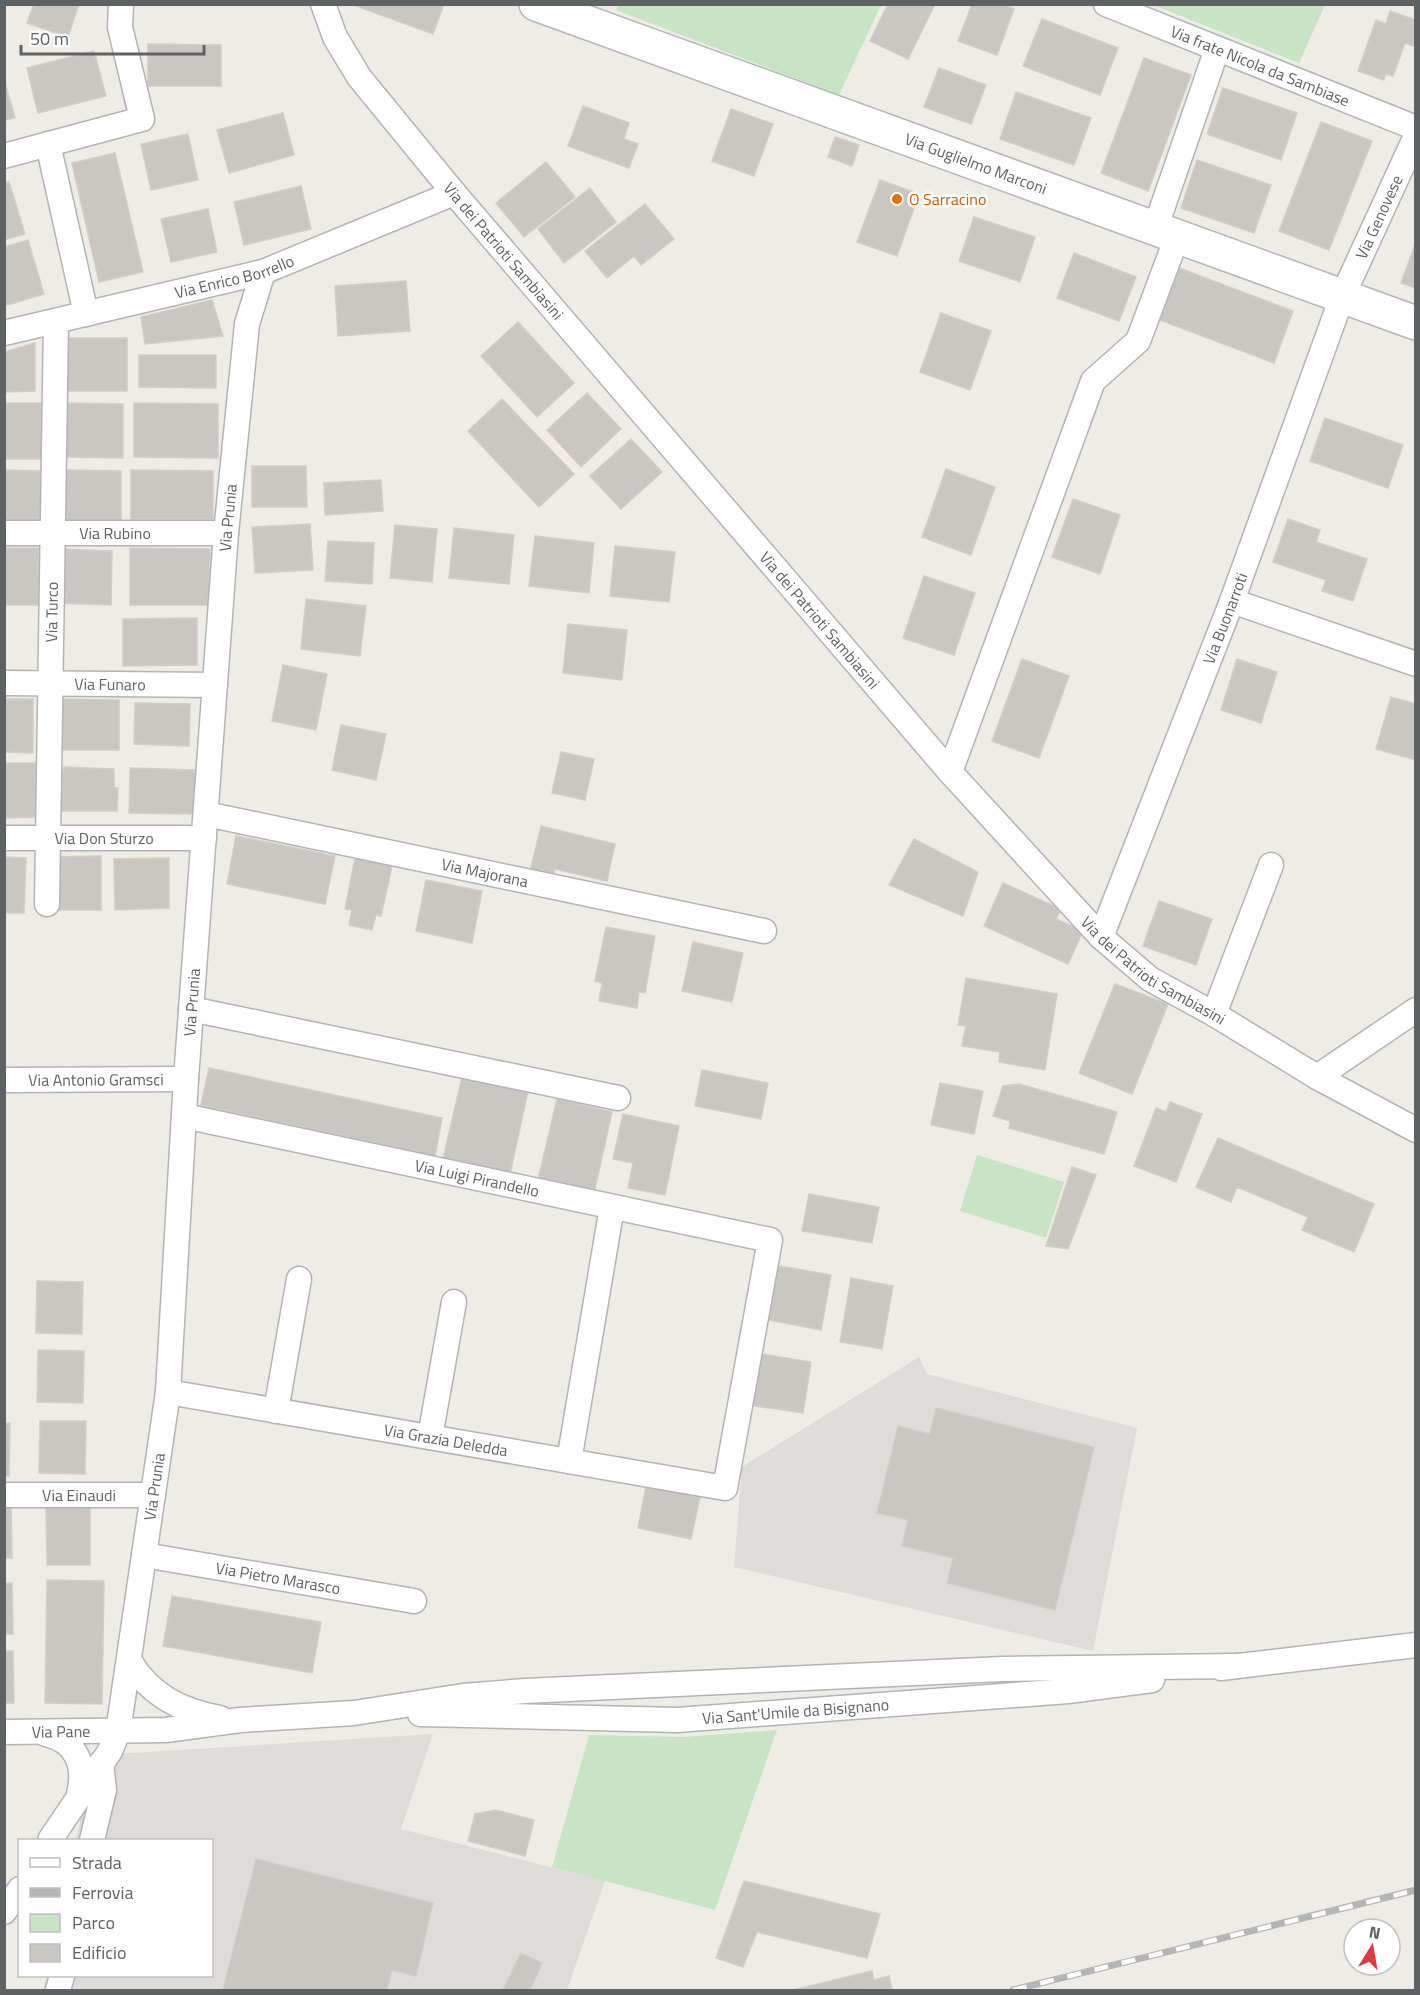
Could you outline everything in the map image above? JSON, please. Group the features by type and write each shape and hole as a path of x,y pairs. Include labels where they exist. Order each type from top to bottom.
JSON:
{"main road":[{"name":"Via Guglielmo Marconi","path":"536,4 588,13 1166,233 1416,323"}],"street":[{"path":"4,156 142,119 120,27 121,4"},
{"name":"Via dei Patrioti Sambiasini","path":"323,4 335,37 359,77 454,194 950,772 1101,937 1150,979 1214,1014 1317,1077 1416,1130"},
{"name":"Via frate Nicola da Sambiase","path":"1107,4 1416,128"},
{"path":"950,772 1093,381 1138,341 1217,49"},
{"name":"Via Genovese","path":"1342,297 1416,136"},
{"path":"48,144 86,314"},
{"name":"Via Enrico Borrello","path":"4,333 263,272 454,194"},
{"name":"Via Prunia","path":"118,1732 168,1392 186,1079 226,533 247,324 263,272"},
{"name":"Via Buonarroti","path":"1101,937 1232,601 1342,297"},
{"name":"Via Turco","path":"47,904 56,321"},
{"name":"Via Rubino","path":"4,532 226,533"},
{"path":"1232,601 1416,664"},
{"name":"Via Funaro","path":"4,683 215,685"},
{"name":"Via Majorana","path":"206,814 764,931"},
{"name":"Via Don Sturzo","path":"4,838 204,838"},
{"path":"1214,1014 1271,865"},
{"path":"191,1009 618,1098"},
{"path":"1317,1077 1416,1010"},
{"name":"Via Antonio Gramsci","path":"4,1080 186,1079"},
{"name":"Via Luigi Pirandello","path":"184,1116 770,1240 725,1488"},
{"path":"569,1461 612,1207"},
{"path":"276,1411 299,1279"},
{"path":"430,1437 454,1302"},
{"name":"Via Grazia Deledda","path":"168,1392 725,1488"},
{"name":"Via Einaudi","path":"4,1495 153,1495"},
{"name":"Via Pietro Marasco","path":"144,1555 414,1601"},
{"name":"Via Sant'Umile da Bisignano","path":"240,1720 354,1713 677,1720 1068,1691 1237,1666 1416,1644"},
{"path":"129,1660 145,1684 183,1708 200,1714 240,1720"},
{"name":"Via Sant'Umile da Bisignano","path":"354,1713 463,1696 525,1691 1002,1669 1237,1666"},
{"name":"Via Pane","path":"4,1732 166,1730 240,1720"},
{"path":"35,1732 59,1738 75,1750 83,1771 75,1801"},
{"path":"51,1839 101,1763 118,1732"},
{"path":"92,1839 104,1790 101,1763"},
{"path":"4,1912 18,1892"}],"shaded area":[{"path":"919,1357 927,1374 1137,1428 1093,1651 734,1567 742,1467"},
{"path":"433,1734 401,1829 605,1881 567,1990 43,1990 47,1977 213,1977 213,1839 76,1839 83,1809 116,1754"}],"green space":[{"path":"618,5 881,5 839,95 616,10"},
{"path":"1153,5 1325,5 1299,63"},
{"path":"977,1155 1064,1182 1046,1238 960,1211"},
{"path":"777,1730 715,1910 552,1867 589,1735 683,1737"}],"building":[{"path":"34,4 79,4 68,37 27,23"},
{"path":"351,4 444,4 433,34"},
{"path":"888,4 935,4 908,59 870,41"},
{"path":"972,4 1002,4 1014,9 997,55 958,41"},
{"path":"1390,11 1416,20 1416,43 1414,46 1405,43 1393,76 1386,74 1384,80 1358,71 1376,20 1386,24"},
{"path":"1042,19 1118,48 1100,95 1023,66"},
{"path":"148,44 221,45 221,86 148,86"},
{"path":"94,51 106,96 38,113 27,68"},
{"path":"1144,58 1191,75 1148,191 1101,173"},
{"path":"939,68 986,85 971,124 924,107"},
{"path":"4,79 15,118 4,120"},
{"path":"1223,88 1297,113 1281,160 1207,134"},
{"path":"1016,92 1091,118 1074,165 1000,139"},
{"path":"583,106 629,123 624,139 638,144 629,168 568,146"},
{"path":"731,109 773,124 754,176 712,161"},
{"path":"283,113 294,155 229,173 217,130"},
{"path":"1321,122 1372,141 1329,250 1279,231"},
{"path":"188,134 198,180 151,190 141,144"},
{"path":"835,137 859,145 852,166 828,157"},
{"path":"115,153 143,272 99,282 72,163"},
{"path":"1197,160 1271,185 1254,233 1181,208"},
{"path":"546,162 575,197 524,237 496,203"},
{"path":"880,180 919,194 897,256 857,242"},
{"path":"9,182 25,234 4,240 4,183"},
{"path":"301,186 311,229 244,245 234,202"},
{"path":"590,188 616,222 564,263 538,229"},
{"path":"645,204 674,239 641,265 634,256 607,278 585,251"},
{"path":"208,209 217,252 171,262 161,219"},
{"path":"974,217 1035,237 1020,282 959,261"},
{"path":"28,240 44,294 4,306 4,247"},
{"path":"1416,242 1416,288 1401,283"},
{"path":"1074,253 1136,277 1119,321 1057,298"},
{"path":"1179,268 1293,311 1274,363 1160,320"},
{"path":"406,281 410,331 338,336 335,286"},
{"path":"212,300 223,336 145,344 141,317"},
{"path":"941,313 991,331 970,390 920,372"},
{"path":"518,322 574,383 537,417 481,356"},
{"path":"66,338 127,338 127,391 66,391"},
{"path":"35,343 35,391 4,392 4,352"},
{"path":"139,355 216,355 216,388 139,387"},
{"path":"587,393 621,429 581,467 547,430"},
{"path":"502,399 574,474 539,507 468,431"},
{"path":"4,403 41,403 41,459 4,459"},
{"path":"66,403 123,404 123,458 66,457"},
{"path":"134,403 218,404 218,458 134,457"},
{"path":"1325,418 1403,445 1388,488 1310,461"},
{"path":"631,439 662,472 621,509 590,476"},
{"path":"252,466 306,466 307,507 252,507"},
{"path":"946,469 995,487 971,555 922,537"},
{"path":"4,470 41,471 41,523 4,522"},
{"path":"66,470 121,471 121,524 66,523"},
{"path":"131,470 213,471 213,519 131,519"},
{"path":"381,480 383,511 325,515 324,483"},
{"path":"1073,499 1120,515 1100,574 1052,557"},
{"path":"1288,519 1320,530 1316,542 1367,559 1353,601 1322,591 1326,580 1273,562"},
{"path":"310,524 313,570 255,573 252,527"},
{"path":"395,525 437,529 432,582 390,578"},
{"path":"454,528 514,535 509,584 449,578"},
{"path":"535,536 594,543 589,593 529,586"},
{"path":"328,541 374,543 372,584 325,581"},
{"path":"615,546 675,552 669,602 610,596"},
{"path":"4,548 39,548 39,605 4,605"},
{"path":"130,548 210,549 209,605 130,605"},
{"path":"59,549 112,551 111,605 57,603"},
{"path":"924,576 975,593 954,655 903,638"},
{"path":"306,599 366,606 360,656 301,649"},
{"path":"197,618 197,665 123,666 123,619"},
{"path":"568,624 627,630 622,680 563,673"},
{"path":"1022,659 1069,676 1039,758 992,741"},
{"path":"1237,659 1277,672 1261,723 1221,710"},
{"path":"283,665 327,674 316,730 272,721"},
{"path":"1391,697 1416,704 1416,760 1376,749"},
{"path":"4,699 33,699 33,753 4,752"},
{"path":"62,699 119,700 119,750 62,750"},
{"path":"135,703 190,704 189,746 134,744"},
{"path":"341,725 386,734 376,780 332,770"},
{"path":"561,752 594,759 585,800 552,793"},
{"path":"4,763 35,763 36,817 4,818"},
{"path":"64,767 114,769 114,788 118,788 117,811 58,811"},
{"path":"130,768 195,770 194,814 129,813"},
{"path":"541,826 615,844 607,881 555,869 552,881 529,876"},
{"path":"236,836 335,856 325,904 227,884"},
{"path":"914,839 978,872 963,916 889,885"},
{"path":"101,856 101,910 52,910 52,857"},
{"path":"4,857 26,858 24,913 4,913"},
{"path":"169,858 169,908 115,910 114,859"},
{"path":"355,858 392,866 381,916 376,915 372,930 349,925 352,910 345,909"},
{"path":"426,880 482,891 472,943 416,931"},
{"path":"1003,883 1061,909 1056,919 1083,931 1068,964 984,926"},
{"path":"1159,901 1212,919 1196,965 1143,946"},
{"path":"606,927 655,936 645,993 639,992 637,1008 599,1001 602,983 595,981"},
{"path":"693,942 743,953 732,1002 682,991"},
{"path":"966,978 1057,994 1045,1070 999,1062 1000,1052 962,1046 966,1026 958,1025"},
{"path":"1115,984 1168,1004 1132,1094 1079,1073"},
{"path":"209,1068 442,1118 435,1156 201,1105"},
{"path":"702,1070 768,1083 761,1119 695,1106"},
{"path":"462,1077 528,1091 510,1174 443,1159"},
{"path":"940,1083 983,1091 974,1134 931,1125"},
{"path":"1019,1084 1117,1112 1104,1154 1009,1128 1010,1121 993,1116 1003,1086"},
{"path":"557,1099 612,1112 594,1193 538,1180"},
{"path":"1170,1102 1202,1114 1176,1182 1134,1166 1156,1108 1166,1112"},
{"path":"623,1114 679,1126 665,1195 628,1188 633,1163 613,1159"},
{"path":"1218,1138 1374,1204 1354,1252 1302,1230 1308,1217 1237,1187 1231,1202 1196,1187"},
{"path":"1072,1167 1096,1175 1068,1249 1046,1246"},
{"path":"809,1194 879,1207 872,1243 802,1231"},
{"path":"774,1265 831,1275 821,1330 764,1319"},
{"path":"851,1278 893,1286 882,1349 840,1342"},
{"path":"37,1281 83,1282 82,1334 36,1333"},
{"path":"38,1350 84,1351 83,1403 37,1402"},
{"path":"756,1353 811,1362 803,1413 748,1405"},
{"path":"936,1408 1094,1447 1055,1610 947,1583 953,1558 902,1546 908,1520 877,1513 898,1426 930,1434"},
{"path":"40,1421 86,1421 85,1474 39,1473"},
{"path":"4,1423 10,1423 9,1476 4,1476"},
{"path":"646,1486 700,1497 691,1539 638,1528"},
{"path":"4,1507 11,1507 12,1558 4,1558"},
{"path":"46,1508 90,1508 90,1565 47,1565"},
{"path":"47,1580 104,1581 102,1704 45,1703"},
{"path":"4,1583 12,1583 13,1634 4,1634"},
{"path":"172,1596 321,1622 312,1673 163,1646"},
{"path":"4,1651 13,1651 14,1703 4,1703"},
{"path":"496,1810 534,1820 525,1856 468,1841 475,1814"},
{"path":"256,1859 433,1903 416,1976 392,1970 387,1990 223,1990"},
{"path":"744,1881 880,1914 867,1958 757,1932 743,1967 716,1958"},
{"path":"521,1953 542,1963 530,1990 503,1990"},
{"path":"872,1971 874,1980 889,1976 892,1989 793,1990"}],"railway":[{"path":"1013,1990 1416,1890"}],"place":[{"name":"O Sarracino","path":"897,199"}]}
